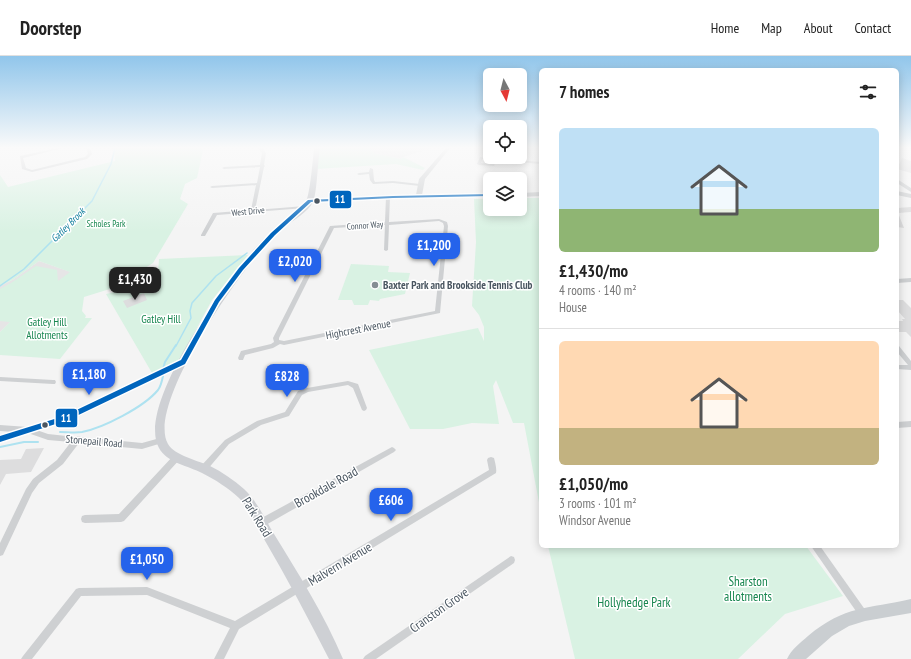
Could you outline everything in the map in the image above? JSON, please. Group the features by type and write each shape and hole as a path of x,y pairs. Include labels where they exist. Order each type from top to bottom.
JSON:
{"main road":[{"path":"160,441 159,431 162,413 182,362 217,301 241,269 273,234 307,204 312,176"},
{"name":"Park Road","path":"160,441 164,448 177,457 204,468 237,488 247,499 300,588 336,659"},
{"path":"795,659 835,625 863,614 911,607"}],"street":[{"path":"253,210 260,176"},
{"path":"372,176 374,183 393,182 420,185"},
{"path":"419,196 420,185 424,176"},
{"path":"899,181 911,190"},
{"path":"212,187 257,184"},
{"path":"899,191 911,190"},
{"path":"527,195 539,194"},
{"path":"307,204 388,197 483,195"},
{"path":"386,250 388,197"},
{"name":"West Drive","path":"203,235 215,214 307,204"},
{"name":"Connor Way","path":"278,342 276,338 332,227 439,220 445,222 438,312"},
{"path":"899,280 911,280"},
{"name":"Highcrest Avenue","path":"241,358 243,353 273,346 278,342 284,343 438,312"},
{"path":"899,350 911,365"},
{"path":"0,439 66,418 182,362"},
{"path":"899,367 911,368"},
{"path":"0,379 53,382"},
{"path":"204,468 227,442 259,423 287,414 300,393 307,390 348,383 356,386 364,408"},
{"path":"899,425 911,424"},
{"name":"Stonepail Road","path":"0,428 28,430 48,437 142,446 160,441"},
{"path":"0,552 29,491 36,481 60,462 78,439"},
{"name":"Brookdale Road","path":"261,523 392,450"},
{"path":"84,519 121,518 177,457"},
{"name":"Malvern Avenue","path":"300,588 493,471 491,460"},
{"path":"816,548 863,614"},
{"name":"Cranston Grove","path":"368,659 511,560"},
{"path":"219,659 236,626 300,588"},
{"path":"26,659 78,592 147,591 236,626"}],"shaded area":[{"path":"39,261 71,272 34,299 0,332 0,286 14,279"}],"green space":[{"name":"Scholes Park","path":"0,176 8,187 53,176 197,176 197,178 185,184 180,199 188,204 153,263 113,288 84,297 82,311 86,316 85,318 92,318 60,359 0,355 0,332 10,322 0,321 0,289 36,266 57,270 58,281 70,272 39,261 14,279 0,286"},
{"path":"527,198 539,198 539,502 524,423 513,423 496,380 493,386 499,424 472,423 443,429 410,429 369,350 478,328 484,341 484,327 479,315 472,306 476,242 474,199 483,199 483,216 527,216"},
{"name":"Gatley Hill","path":"248,255 212,300 180,359 152,373 106,294 152,284 158,272 159,259"},
{"name":"Baxter Park and Brookside Tennis Club","path":"351,264 389,266 388,272 410,273 405,294 380,299 379,301 370,300 368,305 354,305 352,300 338,300"},
{"name":"Hollyhedge Park","path":"548,548 807,548 843,596 785,614 738,659 575,659"}],"building":[{"path":"911,207 911,212 899,213 899,208"},
{"path":"899,216 904,228 899,227"},
{"path":"153,271 148,281 139,281 144,272"},
{"path":"144,293 147,300 127,308 123,301"},
{"path":"899,300 903,300 911,308 911,337 906,332 899,332 899,321 903,321 902,319 905,319 899,312"},
{"path":"44,448 31,472 6,474 0,485 0,460 21,459 26,449"}],"waterway":[{"name":"Gatley Brook","path":"0,286 24,269 92,201 105,176"},
{"name":"Gatley Brook","path":"176,346 191,318 190,311 192,303 216,276 247,253"},
{"name":"Gatley Brook","path":"163,369 165,362 176,345"},
{"name":"Gatley Brook","path":"60,432 82,432 91,430 123,416 152,397 159,388 163,376"},
{"name":"Gatley Brook","path":"0,447 24,442 38,442"}],"transit line":[{"name":"11","path":"310,201 483,195"},
{"name":"11","path":"183,362 217,301 241,269 273,234 310,201"},
{"name":"11","path":"0,439 66,418 183,362"}],"place":[{"name":"Baxter Park and Brookside Tennis Club","path":"375,285"}],"park label":[{"name":"Gatley Hill Allotments","path":"47,328"},
{"name":"Sharston allotments","path":"748,588"}]}
